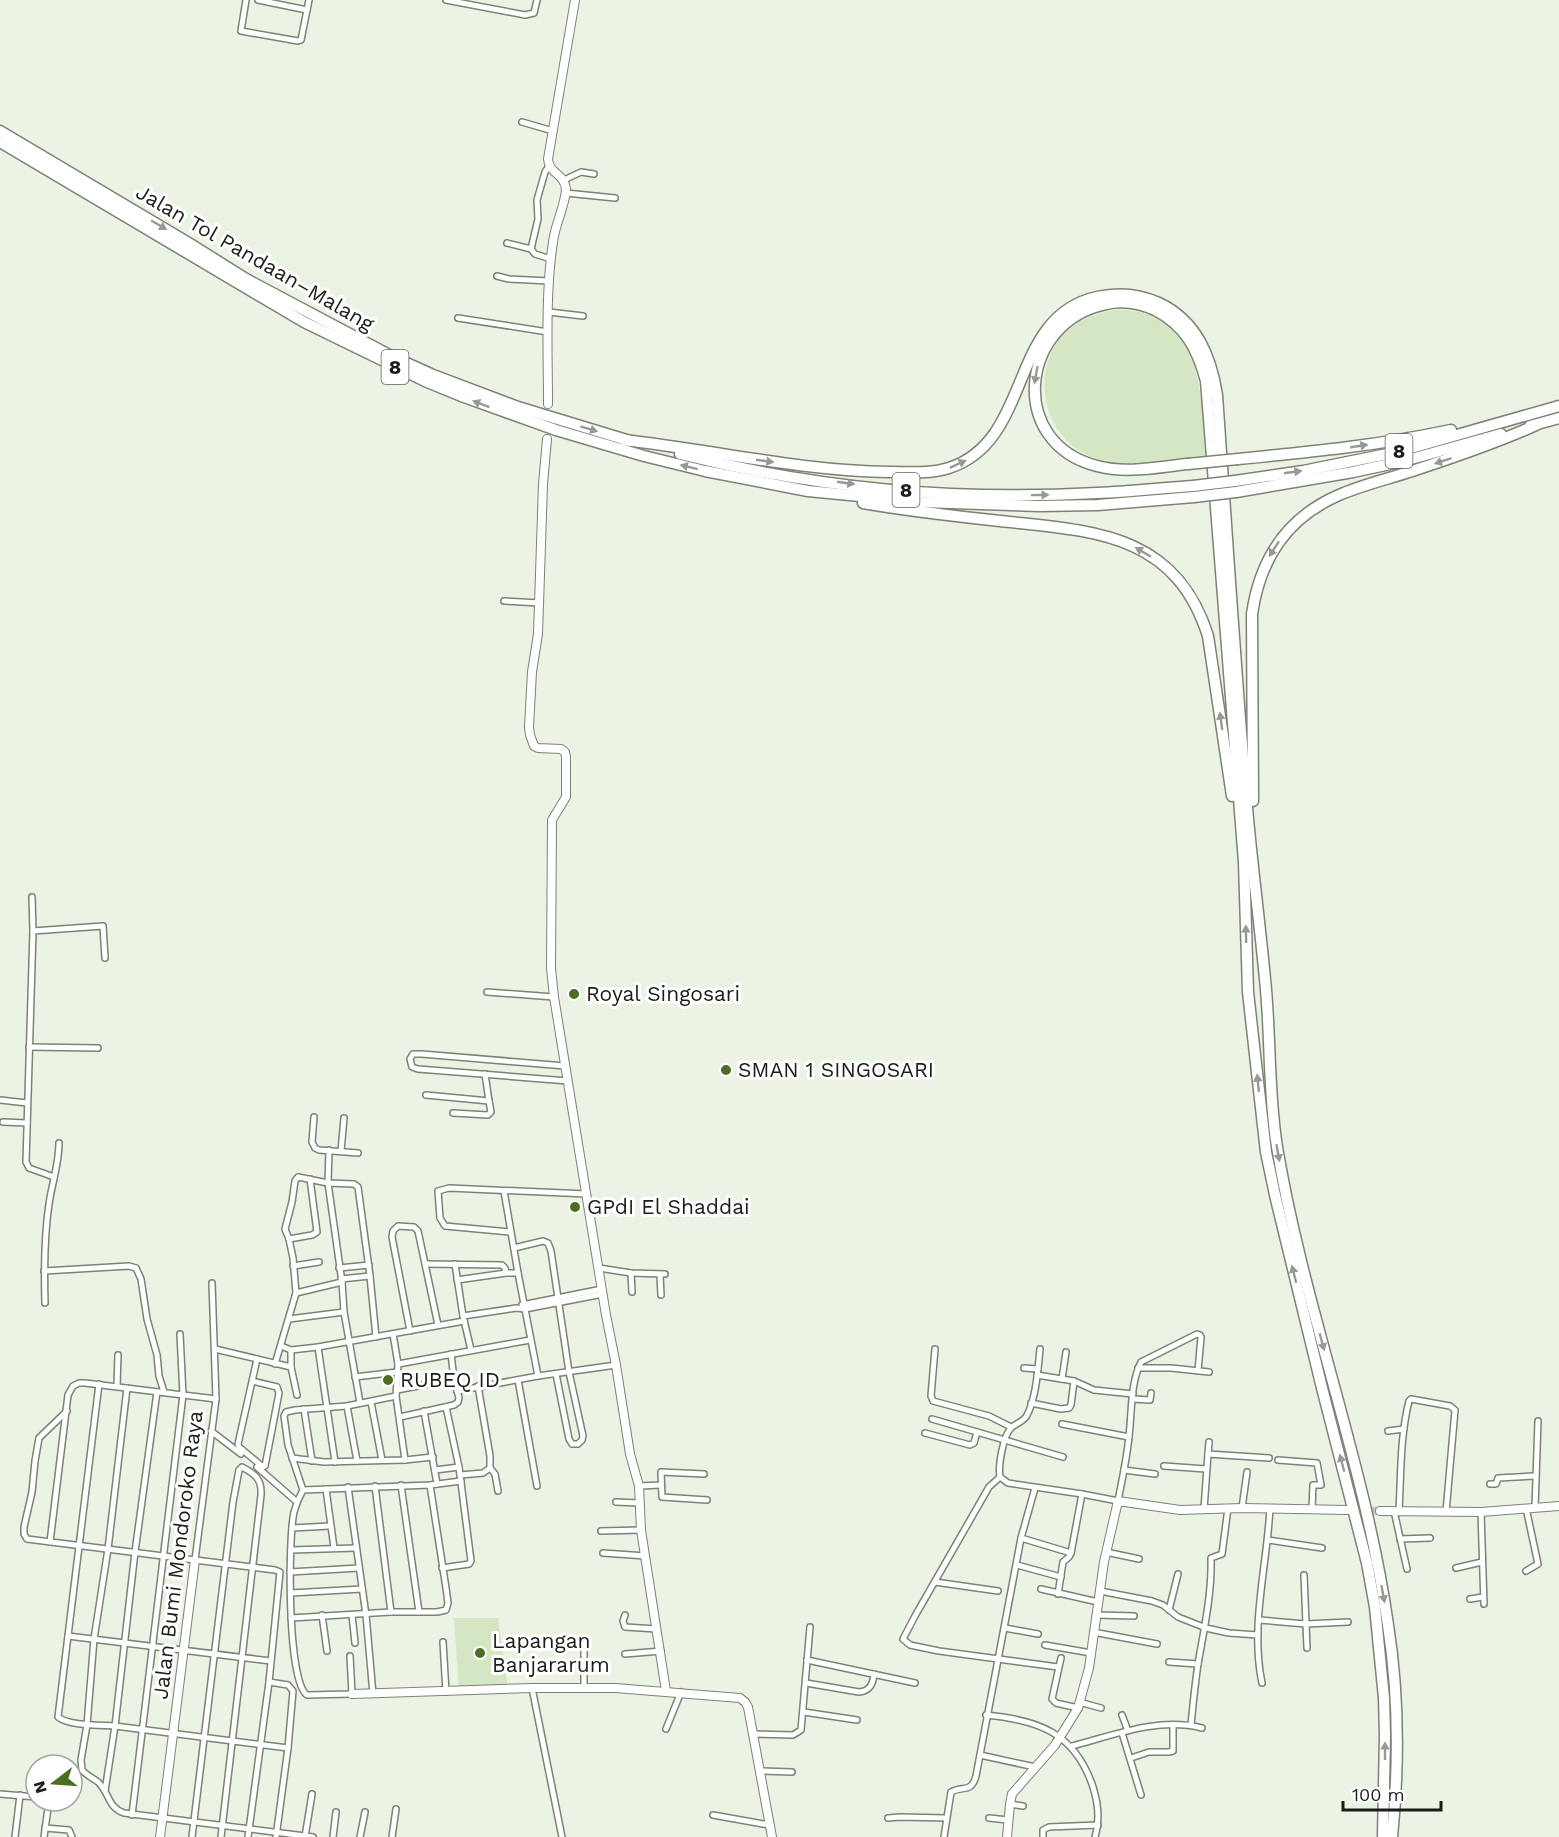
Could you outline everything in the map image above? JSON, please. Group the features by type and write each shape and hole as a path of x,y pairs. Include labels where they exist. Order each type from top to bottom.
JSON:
{"highway":[{"name":"Jalan Tol Pandaan–Malang","path":"0,131 188,242 241,281 346,334 433,375 518,407 624,440 779,475 917,491 1042,495 1193,491"},
{"name":"Jalan Tol Pandaan–Malang","path":"0,142 241,281 304,322 425,381 507,414 644,456 705,471 808,491 922,502 1039,506 1098,505 1236,486 1305,481 1404,461 1559,418"},
{"path":"624,440 757,460 862,472 933,472 948,469 977,455 997,432 1006,417 1036,345 1045,332 1068,310 1092,298 1124,294 1153,301 1174,311 1196,334 1205,348 1216,389 1248,823 1248,992 1266,1152 1294,1277 1367,1563 1375,1607 1384,1698 1388,1833"},
{"path":"1388,1833 1396,1792 1396,1691 1389,1625 1367,1516 1291,1220 1283,1180 1272,1102 1266,990 1248,863 1209,397 1202,363 1192,343 1177,326 1160,313 1137,303 1112,303 1081,312 1056,333 1045,348 1039,362 1034,387 1037,412 1053,440 1076,458 1095,466 1108,468 1144,469 1188,464 1238,459 1343,449 1530,414"},
{"name":"Jalan Tol Pandaan–Malang","path":"1236,486 1397,452 1559,406"},
{"path":"1248,863 1252,614 1260,575 1277,544 1287,531 1310,512 1338,495 1477,450 1536,425"},
{"path":"808,491 894,508 1087,531 1122,540 1147,553 1160,563 1174,576 1190,597 1208,636 1234,813 1248,863"}],"street":[{"path":"246,0 241,31 298,41 301,40 309,0"},
{"path":"258,0 307,10"},
{"path":"446,0 528,15 534,13 537,0"},
{"path":"531,249 538,219 537,200 549,166 548,155 574,0"},
{"path":"522,122 553,131"},
{"path":"548,404 549,281 553,241 566,193 564,180 549,166"},
{"path":"564,180 581,172 594,174"},
{"path":"566,193 615,198"},
{"path":"507,243 531,249 535,254 551,259"},
{"path":"497,276 509,279 549,281"},
{"path":"549,312 583,316"},
{"path":"458,318 548,332"},
{"path":"547,439 543,484 540,603 532,672 530,735 536,747 557,747 563,750 566,760 565,801 552,820 551,968 565,1066 630,1454 639,1486 641,1530 666,1691"},
{"path":"504,601 540,603"},
{"path":"32,897 26,1156 27,1166 54,1177"},
{"path":"33,931 103,926 105,958"},
{"path":"487,992 554,998"},
{"path":"29,1047 98,1048"},
{"path":"565,1066 416,1054 411,1055 410,1059 411,1065 416,1069 568,1082"},
{"path":"453,1113 488,1115 491,1112 485,1074"},
{"path":"426,1095 489,1101"},
{"path":"0,1100 27,1103"},
{"path":"314,1118 312,1142 319,1150 358,1153"},
{"path":"341,1151 344,1119"},
{"path":"3,1122 27,1123"},
{"path":"45,1303 45,1237 58,1164 59,1143"},
{"path":"329,1150 328,1183 342,1281 344,1312 360,1403"},
{"path":"275,1364 296,1293 289,1239 285,1229 298,1177 358,1186 376,1337"},
{"path":"289,1239 317,1232 310,1179"},
{"path":"510,1232 447,1227 441,1221 437,1192 440,1189 449,1188 587,1194"},
{"path":"504,1191 538,1376"},
{"path":"410,1331 392,1237 396,1227 412,1226 418,1229 438,1325"},
{"path":"513,1248 543,1241 548,1243 551,1251 570,1372 583,1436 581,1442 575,1444 570,1442 567,1434 556,1374"},
{"path":"293,1266 319,1262"},
{"path":"339,1268 369,1264"},
{"path":"426,1264 502,1265 506,1273"},
{"path":"455,1264 471,1350"},
{"path":"44,1271 129,1266 136,1268 141,1279 147,1319 164,1392"},
{"path":"599,1268 631,1274 662,1274 661,1295"},
{"path":"457,1280 518,1273"},
{"path":"631,1274 632,1292"},
{"path":"296,1293 370,1276"},
{"path":"212,1283 216,1399"},
{"path":"281,1346 291,1350 349,1342 603,1292"},
{"path":"289,1319 344,1312"},
{"path":"132,1815 183,1395 180,1334"},
{"path":"393,1334 398,1364 397,1393 405,1460"},
{"path":"1006,1837 1010,1804 1014,1792 1060,1737 1078,1705 1087,1680 1106,1552 1124,1470 1138,1368 1145,1359 1197,1334 1201,1337 1198,1371"},
{"path":"398,1364 530,1340"},
{"path":"318,1347 335,1462"},
{"path":"215,1349 291,1367"},
{"path":"935,1349 931,1396 933,1401 989,1416 1011,1427"},
{"path":"1040,1349 1031,1403 1026,1417 1011,1427 1005,1440 999,1467 1000,1477 1008,1483 1180,1510 1228,1508 1348,1510"},
{"path":"291,1350 291,1367 297,1395"},
{"path":"1062,1378 1066,1352"},
{"path":"399,1417 446,1407 458,1402 451,1354"},
{"path":"117,1386 118,1355"},
{"path":"252,1381 275,1387 279,1393 263,1467 238,1446 252,1381 257,1359"},
{"path":"457,1390 616,1365"},
{"path":"1024,1368 1074,1381 1094,1390 1150,1400 1151,1393"},
{"path":"1138,1368 1209,1372"},
{"path":"355,1377 397,1372"},
{"path":"303,1490 288,1445 284,1414 288,1411 371,1402 454,1379"},
{"path":"518,1380 537,1486"},
{"path":"1031,1403 1061,1409 1069,1408 1074,1381"},
{"name":"Jalan Bumi Mondoroko Raya","path":"50,1542 68,1395 73,1386 82,1383 99,1384 216,1399 160,1837"},
{"path":"99,1384 57,1715 61,1720 87,1725 115,1726 288,1748"},
{"path":"478,1386 490,1468 495,1474 498,1491"},
{"path":"128,1388 94,1639 81,1767 83,1772 99,1783 114,1809 124,1813 313,1837"},
{"path":"105,1791 156,1392"},
{"path":"1407,1569 1396,1511 1402,1439 1410,1400 1450,1406 1454,1409 1446,1512"},
{"path":"371,1402 382,1460"},
{"path":"347,1406 357,1461"},
{"path":"442,1569 463,1566 471,1562 459,1467 446,1407"},
{"path":"304,1409 312,1461"},
{"path":"67,1411 39,1438 34,1461 32,1492 24,1527 24,1534 28,1539 278,1570 280,1574 269,1682 248,1837"},
{"path":"424,1411 437,1484"},
{"path":"932,1419 1063,1457"},
{"path":"1526,1571 1538,1564 1530,1508 1535,1476 1538,1421"},
{"path":"1062,1424 1129,1437"},
{"path":"1388,1431 1404,1429"},
{"path":"211,1431 262,1471 294,1501"},
{"path":"925,1433 970,1445 974,1443 977,1432"},
{"path":"1204,1509 1209,1442"},
{"path":"1208,1454 1269,1458"},
{"path":"292,1458 335,1462 433,1457"},
{"path":"1278,1460 1317,1463 1321,1485 1313,1485 1312,1509"},
{"path":"1164,1466 1206,1469"},
{"path":"192,1837 233,1502 238,1470 242,1467 259,1478 261,1484 221,1837"},
{"path":"435,1470 459,1467"},
{"path":"303,1490 430,1485 483,1473 490,1468"},
{"path":"1124,1470 1155,1474"},
{"path":"704,1474 661,1472 661,1485 662,1497 706,1500"},
{"path":"1242,1508 1247,1472"},
{"path":"1490,1484 1496,1484 1499,1478 1535,1476"},
{"path":"1000,1477 989,1487 903,1639 910,1645 1058,1667"},
{"path":"400,1485 419,1612"},
{"path":"291,1618 391,1612 437,1612 447,1609 430,1485"},
{"path":"639,1486 661,1485"},
{"path":"375,1486 391,1612"},
{"path":"348,1487 366,1615 373,1694"},
{"path":"944,1837 951,1792 968,1788 973,1784 1021,1538 1035,1488"},
{"path":"290,1570 287,1560 294,1501 303,1490"},
{"path":"326,1490 334,1548"},
{"path":"1059,1594 1064,1561 1071,1553 1082,1494"},
{"path":"294,1501 290,1570 291,1618 298,1680 304,1694 615,1688 742,1699 748,1707 772,1837"},
{"path":"616,1502 639,1503"},
{"path":"1380,1511 1481,1512 1559,1506"},
{"path":"1191,1725 1198,1665 1206,1628 1211,1558 1222,1554 1228,1508"},
{"path":"1262,1683 1257,1658 1258,1635 1270,1508"},
{"path":"1481,1512 1484,1604"},
{"path":"292,1528 330,1526"},
{"path":"601,1531 641,1530"},
{"path":"1021,1538 1071,1553"},
{"path":"1400,1539 1430,1538"},
{"path":"1268,1540 1322,1548"},
{"path":"291,1550 356,1548"},
{"path":"1106,1552 1139,1558"},
{"path":"603,1553 646,1556"},
{"path":"1456,1569 1482,1562"},
{"path":"1017,1565 1061,1577"},
{"path":"290,1570 359,1568"},
{"path":"1169,1610 1178,1574"},
{"path":"1304,1575 1307,1648"},
{"path":"935,1582 998,1591"},
{"path":"291,1593 362,1589"},
{"path":"1041,1589 1098,1602"},
{"path":"1100,1591 1146,1599 1178,1617 1206,1628 1229,1633 1258,1635"},
{"path":"1470,1599 1483,1597"},
{"path":"322,1615 327,1651"},
{"path":"352,1615 355,1643"},
{"path":"625,1615 623,1621 625,1627 657,1629"},
{"path":"1096,1615 1134,1616"},
{"path":"1259,1620 1306,1624 1348,1622"},
{"path":"752,1734 795,1735 801,1730 810,1627"},
{"path":"1005,1628 1038,1634"},
{"path":"1093,1632 1157,1644"},
{"path":"68,1636 271,1660"},
{"path":"443,1642 446,1692"},
{"path":"1045,1645 1091,1653"},
{"path":"584,1650 584,1688"},
{"path":"625,1654 661,1651"},
{"path":"350,1656 352,1694"},
{"path":"1061,1658 1052,1699 1056,1703 1101,1708"},
{"path":"807,1660 915,1683"},
{"path":"1169,1662 1198,1665"},
{"path":"806,1683 859,1692 865,1691 873,1681 874,1674"},
{"path":"269,1682 288,1685 293,1691 276,1834"},
{"path":"532,1688 562,1837"},
{"path":"666,1729 681,1692"},
{"path":"804,1712 857,1720"},
{"path":"1122,1715 1141,1795"},
{"path":"986,1716 1019,1719 1031,1723 1060,1737 1072,1746 1093,1785 1098,1825 1095,1837"},
{"path":"1131,1758 1149,1752 1173,1751 1173,1725"},
{"path":"1072,1746 1151,1726 1191,1725 1202,1728"},
{"path":"980,1755 1035,1767"},
{"path":"759,1771 792,1772"},
{"path":"0,1794 24,1796"},
{"path":"305,1836 312,1794"},
{"path":"15,1837 20,1796"},
{"path":"1010,1804 1023,1806"},
{"path":"392,1837 396,1809"},
{"path":"333,1837 336,1812"},
{"path":"360,1837 364,1812"},
{"path":"44,1837 47,1813"},
{"path":"713,1815 769,1825"},
{"path":"888,1818 946,1818"},
{"path":"989,1818 1008,1820"},
{"path":"1043,1837 1043,1830 1049,1827 1098,1825"},
{"path":"45,1828 69,1830 72,1837"}],"green space":[{"path":"1114,310 1144,313 1166,323 1181,338 1192,358 1198,381 1206,456 1140,464 1101,460 1083,453 1068,442 1057,427 1049,411 1045,393 1045,375 1050,357 1059,340 1070,328 1091,317"},
{"name":"Lapangan Banjararum","path":"454,1618 498,1618 508,1688 459,1689"}],"tunnel":[{"path":"1348,1510 1380,1511"}],"place":[{"name":"Royal Singosari","path":"574,994"},
{"name":"SMAN 1 SINGOSARI","path":"726,1070"},
{"name":"GPdI El Shaddai","path":"575,1207"},
{"name":"RUBEQ ID","path":"388,1380"},
{"name":"Lapangan Banjararum","path":"480,1653"}]}
